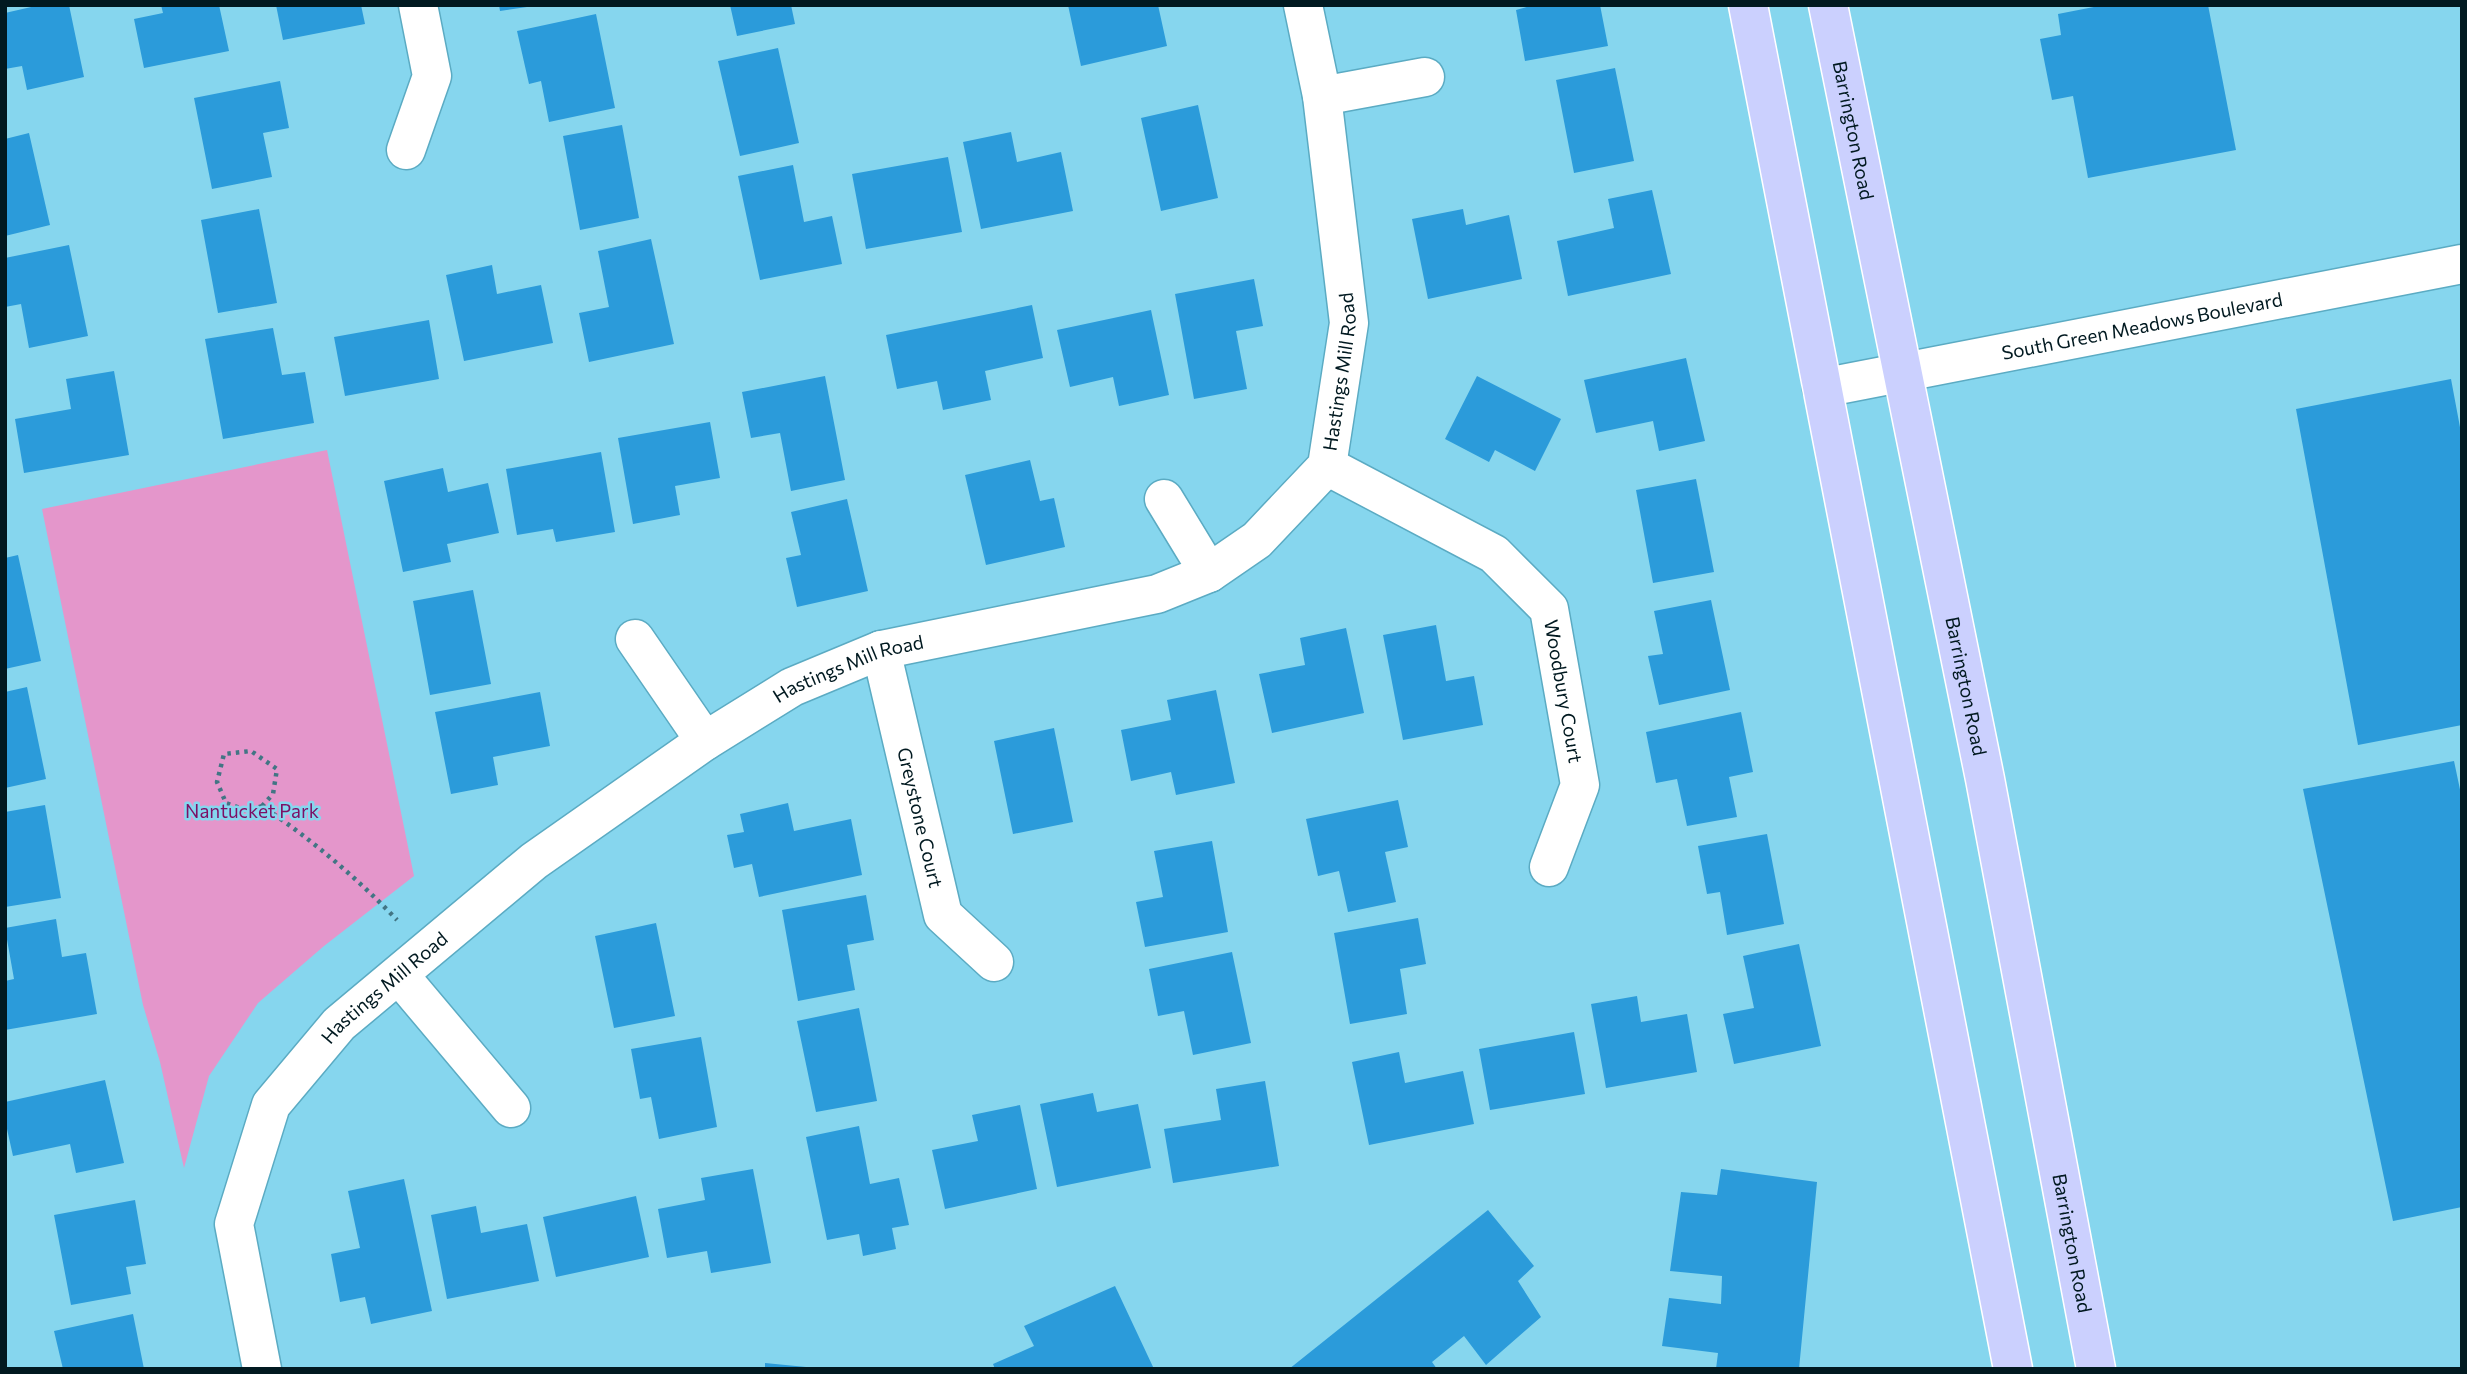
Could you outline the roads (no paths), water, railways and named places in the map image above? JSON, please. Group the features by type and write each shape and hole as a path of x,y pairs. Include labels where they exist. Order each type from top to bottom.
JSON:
{"main road":[{"path":"1748,5 2013,1369"},
{"name":"Barrington Road","path":"1828,5 1983,765 2096,1369"}],"street":[{"path":"405,150 432,76 418,5"},
{"name":"Hastings Mill Road","path":"262,1369 234,1224 271,1105 339,1024 534,861 705,741 792,687 881,650 1157,594 1209,573 1258,540 1327,466 1349,323 1322,96 1303,5"},
{"path":"1322,96 1426,77"},
{"name":"South Green Meadows Boulevard","path":"1822,388 2462,264"},
{"name":"Woodbury Court","path":"1327,466 1494,554 1549,609 1580,785 1549,867"},
{"path":"1164,499 1209,573"},
{"path":"635,639 705,741"},
{"name":"Greystone Court","path":"881,650 943,915 994,962"},
{"path":"412,963 511,1108"}],"park label":[{"name":"Nantucket Park","path":"252,811"}]}
